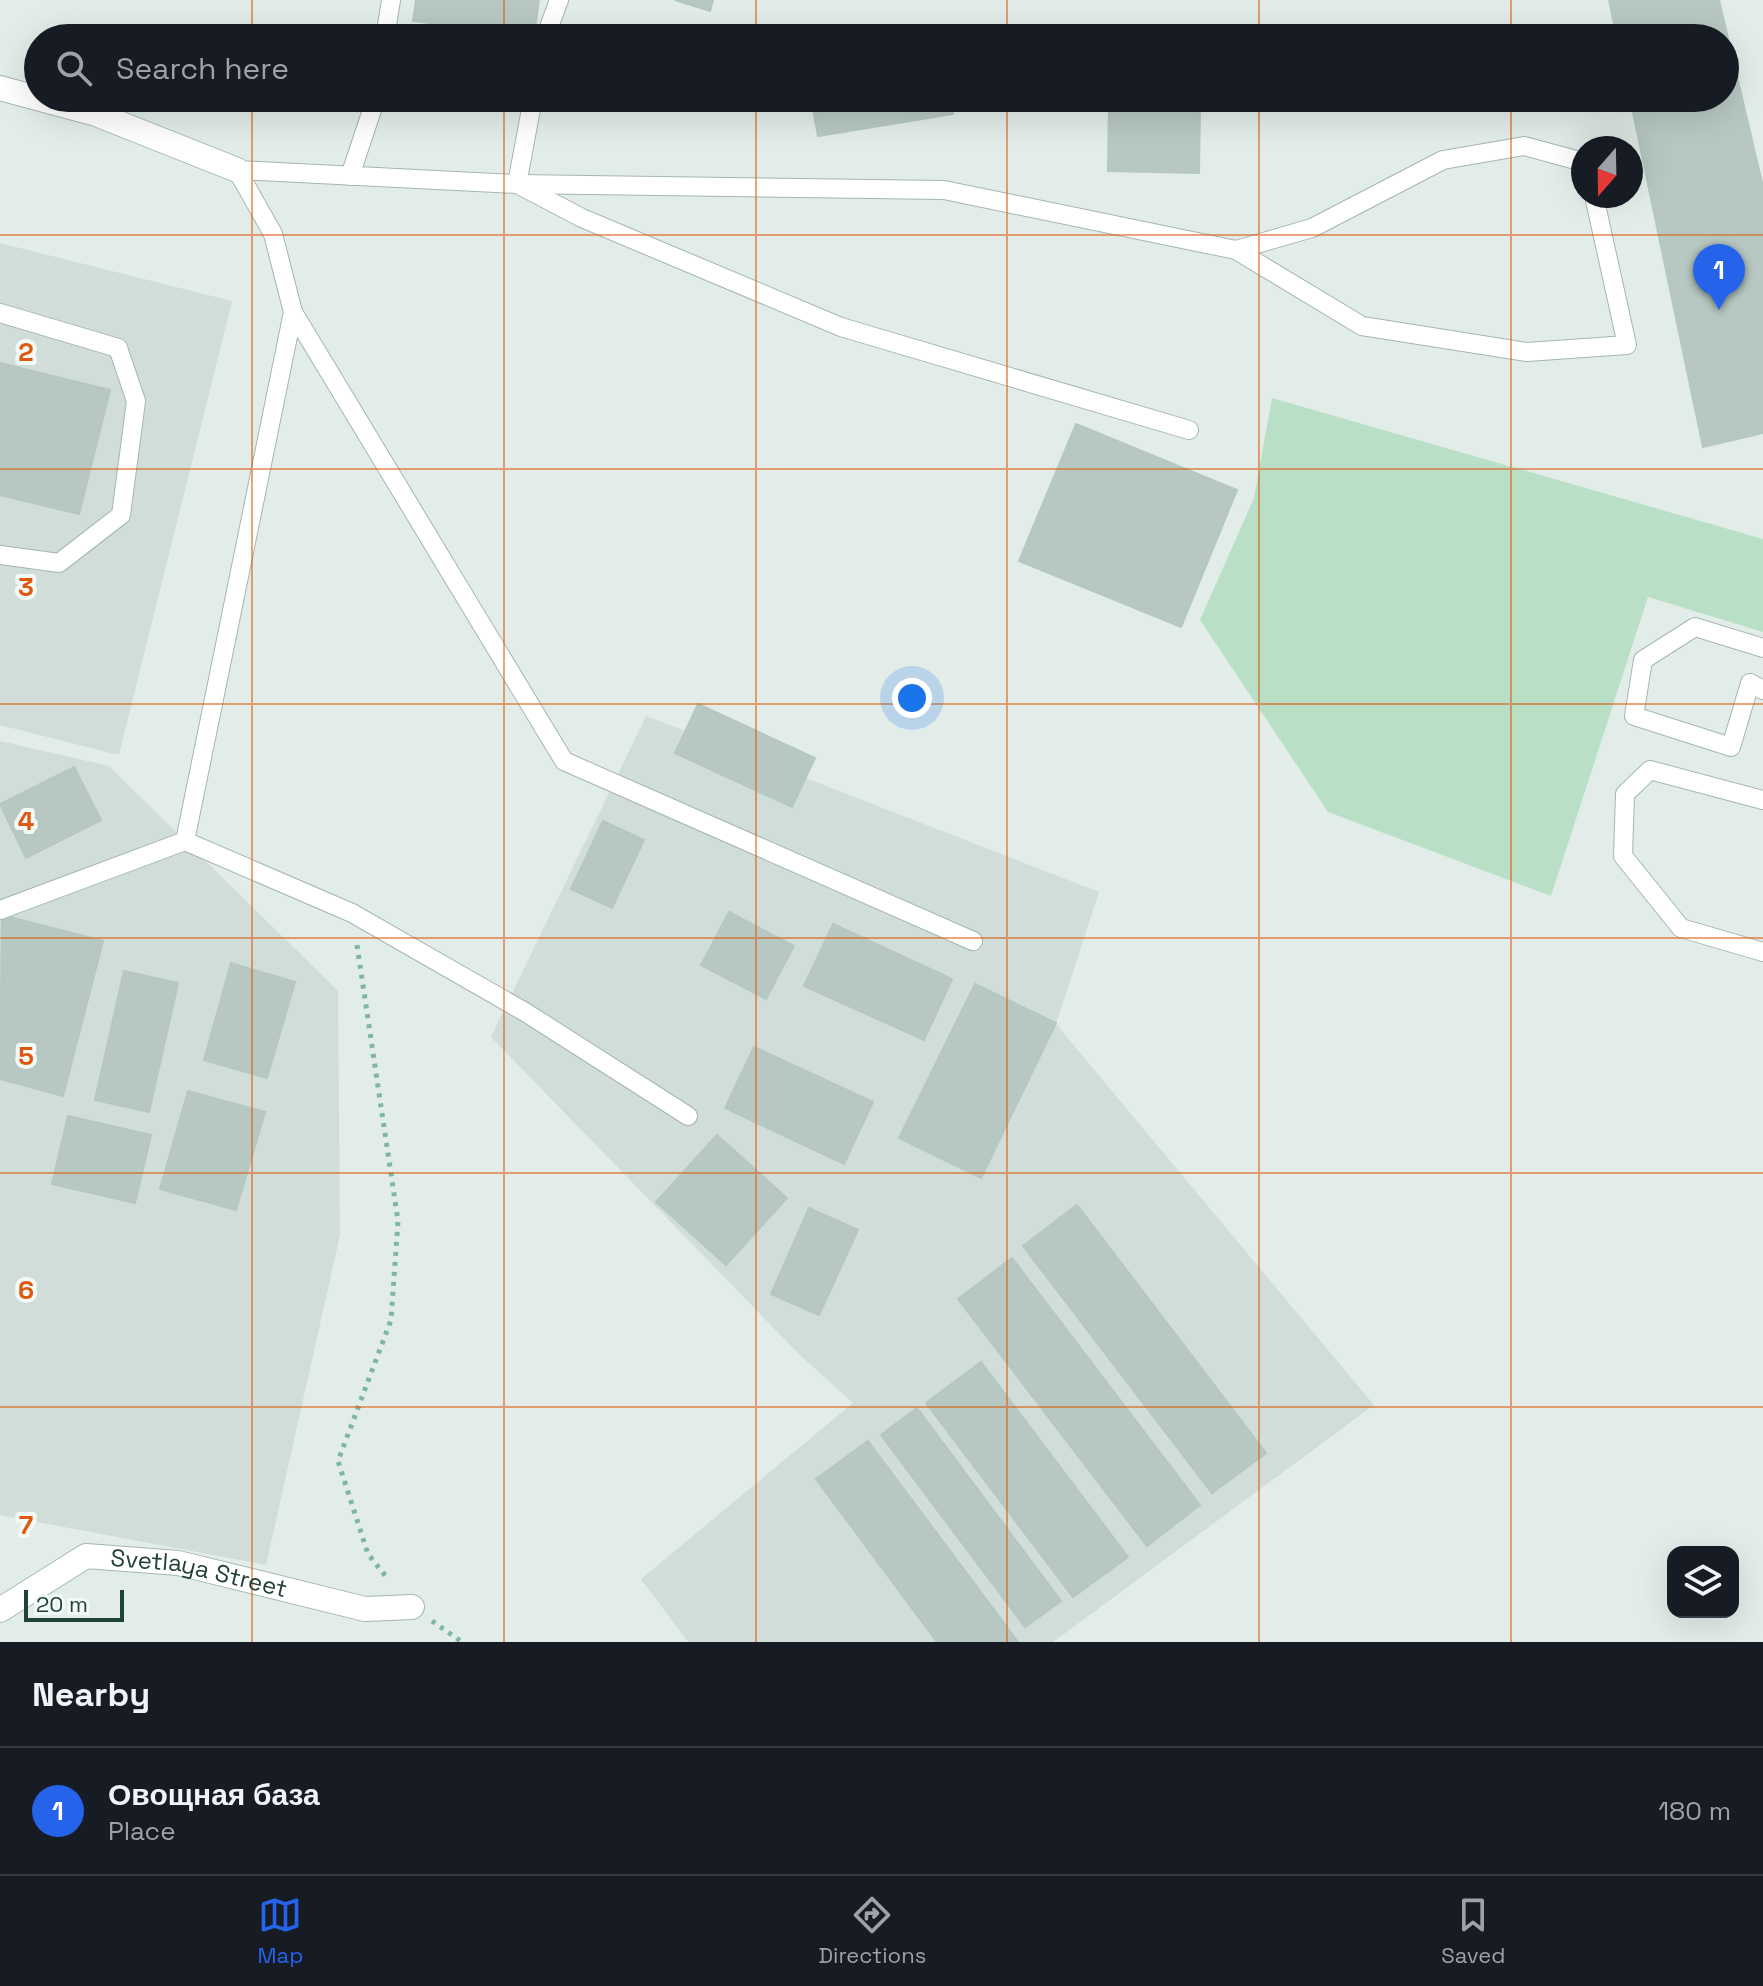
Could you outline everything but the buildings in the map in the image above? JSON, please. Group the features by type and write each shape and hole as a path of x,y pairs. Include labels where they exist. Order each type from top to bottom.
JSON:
{"street":[{"path":"0,88 24,94"},
{"path":"89,112 237,170"},
{"name":"Svetlaya Street","path":"0,1610 86,1556 178,1563 365,1609 412,1607"}],"lane":[{"path":"387,24 391,0"},
{"path":"550,24 559,0"},
{"path":"350,176 371,112"},
{"path":"517,184 530,112"},
{"path":"1236,250 1312,228 1443,160 1524,146 1571,159"},
{"path":"237,170 517,184 944,190 1236,250 1362,326 1527,352 1627,345 1597,208"},
{"path":"237,170 273,234 293,312 564,761 973,941"},
{"path":"517,184 582,218 841,327 1189,430"},
{"path":"185,841 293,312"},
{"path":"0,313 118,348 136,401 121,515 59,563 0,555"},
{"path":"1763,648 1695,627 1643,660 1634,716 1731,747 1750,683 1763,690"},
{"path":"1763,800 1650,770 1625,794 1623,856 1681,928 1763,952"},
{"path":"0,910 185,841 352,913 525,1012 688,1116"}],"path":[{"path":"352,913 398,1221 391,1320 338,1461 368,1554 412,1607 462,1642"}],"shaded area":[{"path":"0,243 232,301 119,755 0,725"},
{"path":"646,716 1099,892 1056,1024 1374,1405 1053,1642 688,1642 641,1579 853,1403 800,1355 491,1037"},
{"path":"0,741 109,766 338,991 340,1235 266,1565 0,1515"}],"green space":[{"path":"1272,398 1763,539 1763,632 1648,597 1551,896 1328,812 1200,620 1254,498"}],"place":[{"name":"Овощная база","path":"1719,310"}]}
